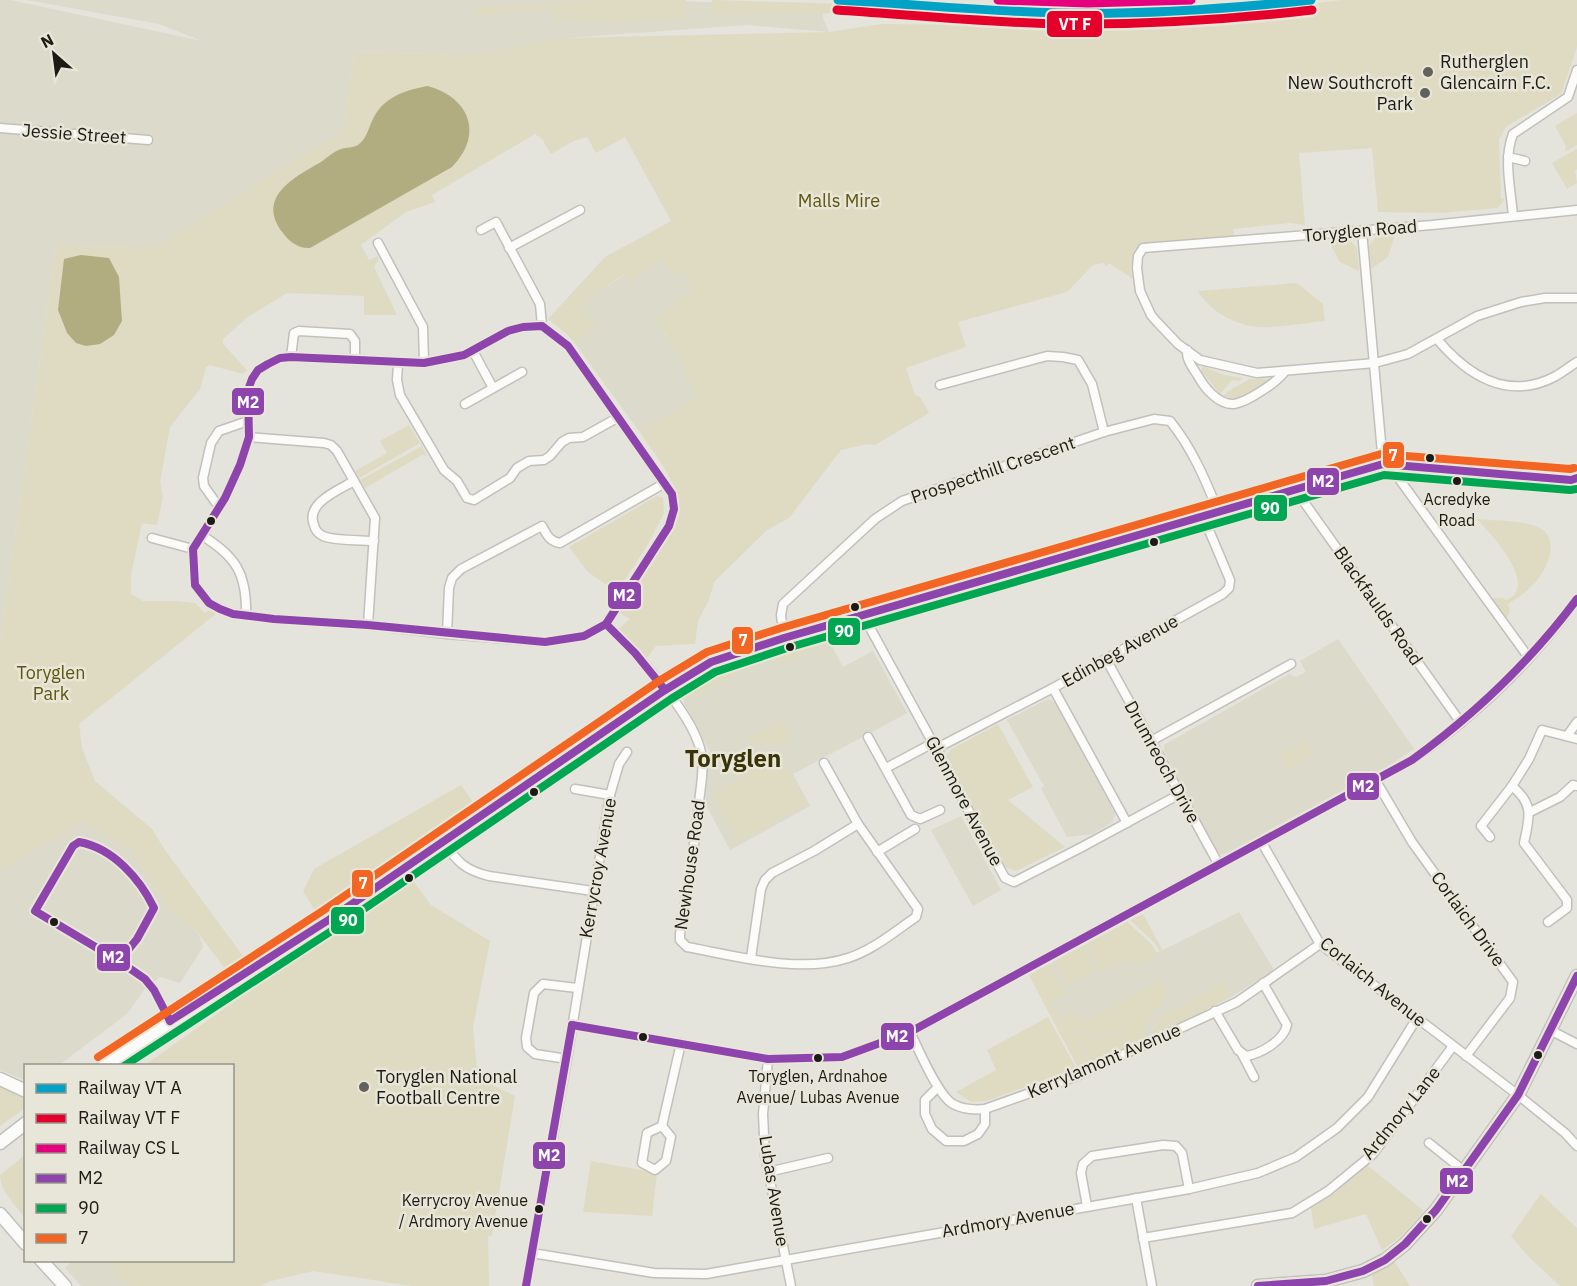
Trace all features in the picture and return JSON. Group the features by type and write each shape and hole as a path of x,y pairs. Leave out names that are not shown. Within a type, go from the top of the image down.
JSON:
{"main road":[{"path":"106,1064 330,919 665,690 711,662 784,638 1294,488 1389,464 1571,480 1577,478"},
{"path":"1258,1286 1326,1281 1363,1271 1385,1260 1405,1244 1436,1210 1518,1095 1577,976"},
{"path":"0,1079 24,1090"},
{"path":"0,1143 24,1125"},
{"path":"0,1215 24,1242"},
{"path":"43,1262 65,1286"}],"street":[{"path":"1513,216 1508,157 1512,134 1568,97 1577,70"},
{"name":"Jessie Street","path":"0,128 148,140"},
{"path":"1508,157 1525,161"},
{"path":"509,248 580,210"},
{"name":"Toryglen Road","path":"1187,350 1151,315 1140,291 1137,268 1138,256 1143,248 1362,231 1577,210"},
{"path":"481,230 496,222 540,304 542,326"},
{"path":"1362,231 1374,363 1389,464 1529,658"},
{"path":"378,243 423,327 424,363"},
{"path":"1187,350 1200,360 1257,373 1374,363 1408,354 1477,316 1521,302 1545,298 1577,298"},
{"path":"542,326 568,346 672,494 674,509 669,526 606,624 584,636 545,642 368,625 274,619 233,614 208,603 195,585 193,549 225,498 240,465 249,437 248,390 258,370 280,358 291,357 424,363 450,359 473,351 508,331 542,326"},
{"path":"291,357 292,337 299,331 350,334 355,340 355,359"},
{"path":"1437,339 1463,367 1483,379 1502,385 1530,385 1553,377 1577,362"},
{"path":"1187,350 1187,357 1204,387 1223,401 1234,404 1258,393 1282,376 1285,371"},
{"path":"473,351 493,388"},
{"path":"940,385 1047,356 1078,360 1092,384 1104,432"},
{"path":"398,363 397,380 400,395 444,470 458,481 467,498 474,500 510,478 517,468 529,461 543,460 550,456 562,442 569,438 583,437 617,418"},
{"path":"465,404 522,372"},
{"name":"Prospecthill Crescent","path":"784,638 780,615 783,604 870,523 898,503 950,483 1104,432 1154,419 1170,421 1183,437 1201,469 1218,511"},
{"path":"219,507 204,486 203,478 211,443 219,431 248,421"},
{"path":"249,437 331,445 354,481 375,519 368,625"},
{"path":"354,481 316,506 312,514 313,523 317,531 324,536 374,541"},
{"path":"447,634 449,588 452,578 462,569 542,526 553,542 560,543 665,483"},
{"name":"Blackfaulds Road","path":"1294,488 1461,723"},
{"name":"Edinbeg Avenue","path":"886,768 1053,688 1223,594 1229,588 1230,580 1203,516"},
{"path":"201,535 221,547 239,570 246,592 246,615"},
{"path":"152,538 193,549"},
{"path":"572,1025 768,1059 842,1057 909,1032 1412,760 1461,723 1529,658 1577,600"},
{"name":"Glenmore Avenue","path":"863,615 936,745 939,756 1005,878 1014,882 1180,794"},
{"path":"606,624 635,652 665,690"},
{"name":"Drumreoch Drive","path":"1106,659 1218,865"},
{"path":"1151,741 1291,664"},
{"path":"1053,688 1127,823"},
{"name":"Newhouse Road","path":"665,690 697,737 703,765 680,940 687,947 750,958"},
{"path":"1567,736 1577,722"},
{"path":"1490,837 1481,826 1512,786 1529,759 1542,730 1577,739"},
{"path":"868,737 911,815 921,819 940,810"},
{"name":"Kerrycroy Avenue","path":"526,1286 567,1059 610,795 620,764 627,752"},
{"path":"824,763 858,824 918,909 916,917 870,949 847,959 819,964 790,965 750,958 761,889 765,880 772,873 858,824"},
{"name":"Corlaich Drive","path":"1376,781 1412,842 1513,982 1510,998 1466,1056"},
{"path":"1530,812 1560,797 1573,785 1577,786"},
{"path":"1512,786 1522,795 1530,812 1524,843 1567,900 1567,908 1548,922"},
{"path":"575,789 610,795"},
{"path":"877,852 915,829"},
{"name":"Corlaich Avenue","path":"1261,841 1320,944 1518,1095 1565,1133 1577,1146"},
{"path":"443,842 464,867 474,872 593,891"},
{"name":"Kerrylamont Avenue","path":"909,1032 938,1087 951,1104 972,1110 985,1110 1077,1076 1237,1002 1320,944"},
{"path":"1241,1054 1252,1055 1286,1032 1287,1025 1263,983"},
{"path":"567,1059 535,1054 527,1047 526,1038 536,989 543,984 577,988"},
{"path":"1215,1011 1254,1077"},
{"name":"Ardmory Avenue","path":"532,1253 654,1273 706,1274 1189,1189 1258,1173 1296,1157 1336,1128 1368,1097 1417,1018"},
{"path":"1550,1030 1577,1044"},
{"path":"662,1126 647,1133 642,1163 655,1170 666,1161 670,1137 662,1126 681,1043"},
{"name":"Ardmory Lane","path":"1143,1238 1292,1213 1328,1191 1373,1154 1453,1046"},
{"name":"Lubas Avenue","path":"768,1059 763,1114 768,1172 791,1286"},
{"path":"938,1087 925,1100 925,1114 932,1129 946,1141 964,1141 978,1134 984,1124 985,1110"},
{"path":"1429,1143 1464,1171"},
{"path":"1087,1206 1081,1173 1083,1164 1092,1156 1163,1144 1176,1146 1182,1153 1189,1189"},
{"path":"768,1172 828,1158"},
{"path":"1136,1198 1152,1286"}],"shaded area":[{"path":"0,0 10,0 202,41 159,24 27,0 642,0 823,6 823,18 829,32 747,25 565,38 468,55 354,52 343,131 156,247 56,246 0,642"},
{"path":"427,86 442,91 454,99 468,119 468,142 462,155 452,167 310,248 299,246 288,239 276,220 273,209 282,190 300,174 335,152 361,143 377,113 388,101 402,93"},
{"path":"81,255 109,258 119,277 122,321 114,335 100,344 86,346 76,343 67,333 58,310 64,259"},
{"path":"662,257 682,271 693,290 664,333 697,399 639,431 574,342 596,326 581,305 625,274 630,280"},
{"path":"827,637 843,667 873,651 907,713 793,774 810,806 730,850 706,805 707,753 710,752 684,703 684,696 725,670"},
{"path":"1338,639 1414,749 1385,768 1227,853 1221,854 1216,851 1164,751 1164,745 1289,674 1296,677 1306,672 1300,661"},
{"path":"1048,699 1055,702 1115,813 1113,822 1092,834 1067,837 1041,788 1044,786 1007,720"},
{"path":"961,816 1001,890 973,906 931,830"},
{"path":"84,820 131,850 171,911 198,933 203,947 180,983 160,977 144,990 127,1014 60,1064 24,1064 24,1080 0,1070 0,872"},
{"path":"1239,912 1274,970 1231,997 1155,1036 1079,1069 1029,975 1127,922 1151,944 1157,953"},
{"path":"71,1262 106,1262 128,1286 81,1286 65,1268"}],"green space":[{"path":"607,0 686,0 687,18 639,21 554,20 553,9 476,15 476,8"},
{"path":"712,0 850,4 848,13 711,15"},
{"name":"Malls Mire","path":"1342,0 1577,0 1577,47 1561,94 1507,126 1499,139 1501,198 1504,198 1497,208 1439,213 1378,212 1372,148 1299,153 1305,225 1289,223 1233,229 1234,235 1140,245 1134,250 1131,268 1133,279 1109,263 1107,266 1103,263 1093,265 1067,292 958,322 966,347 906,368 915,395 920,397 929,413 875,445 867,444 841,450 789,518 767,530 714,582 709,600 698,621 695,644 656,646 646,659 618,629 630,619 618,612 675,524 679,512 679,501 665,469 639,431 697,399 670,341 655,318 693,290 682,271 674,276 662,258 629,281 624,274 581,305 596,326 574,342 548,319 605,257 671,221 625,137 596,153 587,137 574,141 551,154 542,139 535,134 432,195 435,202 406,212 361,245 369,260 378,256 374,267 397,315 364,315 364,296 287,293 248,317 223,339 223,344 247,370 243,374 210,365 206,367 200,389 170,427 160,482 163,497 157,525 142,523 131,575 131,594 143,601 195,603 205,613 209,610 217,613 79,724 82,748 95,781 152,829 246,960 227,971 198,933 171,911 131,850 84,820 0,872 0,642 56,246 156,247 343,131 354,52 468,55 565,38 829,32 881,24 1002,25 1234,13"},
{"path":"1577,113 1577,145 1565,152 1566,146 1555,126"},
{"path":"1577,149 1577,169 1575,171 1577,183 1567,189 1552,163"},
{"path":"1395,235 1388,257 1371,269 1369,246 1376,237"},
{"path":"1349,240 1357,248 1359,271 1340,262 1329,242"},
{"path":"1297,283 1323,304 1325,321 1274,327 1249,326 1216,311 1198,291"},
{"path":"1203,366 1224,375 1243,378 1238,382 1231,381 1220,394 1201,370"},
{"path":"1249,379 1268,379 1268,382 1258,390 1241,397 1223,396 1229,391"},
{"path":"409,425 420,443 359,478 355,471 387,453 380,441"},
{"path":"422,446 427,456 422,455 365,488 360,480"},
{"path":"657,496 663,498 664,513 648,544 617,592 588,572 569,547"},
{"path":"1477,519 1517,522 1538,527 1545,532 1551,544 1548,560 1541,574 1531,587 1508,604 1510,610 1506,620 1492,598 1506,600 1513,596 1518,587 1517,577 1506,555"},
{"path":"827,637 829,640 781,665 772,655"},
{"path":"767,657 768,660 729,678 693,699 689,691 725,670"},
{"path":"781,720 794,744 764,744 747,739"},
{"path":"998,724 1033,787 1008,800 1065,847 1016,871 1005,867 985,835 945,758 950,750"},
{"path":"1306,740 1315,755 1288,770 1279,754"},
{"path":"781,757 807,804 737,842 712,794"},
{"path":"461,785 476,807 317,914 303,891 314,869"},
{"name":"Toryglen National Football Centre","path":"410,877 431,905 490,941 473,1027 478,1078 515,1096 492,1236 488,1236 489,1286 412,1286 313,1271 271,1281 260,1286 128,1286 106,1262 234,1262 234,1064 146,1064"},
{"path":"1143,914 1163,951 1160,952 1154,942 1130,920"},
{"path":"1127,922 1151,944 1157,953 1139,966 1136,961 1126,966 1122,960 1102,971 1087,944"},
{"path":"1082,946 1095,970 1068,985 1055,961"},
{"path":"1050,964 1066,993 1051,1001 1062,1021 1081,1012 1084,1019 1076,1023 1074,1031 1091,1064 1079,1069 1029,975"},
{"path":"1162,981 1166,998 1148,1020 1146,1041 1131,1047 1123,1032 1096,1034 1077,1031 1077,1026 1086,1020"},
{"path":"1224,983 1231,997 1155,1036 1155,1026 1161,1016"},
{"path":"1048,1017 1076,1068 987,1101 971,1102 956,1092 996,1070 987,1050"},
{"path":"1078,1034 1097,1038 1122,1034 1128,1049 1093,1063"},
{"path":"0,1086 24,1096 24,1109 0,1126"},
{"path":"24,1156 24,1217 3,1187 0,1175"},
{"path":"591,1161 657,1173 652,1216 583,1212"},
{"path":"1367,1165 1424,1211 1399,1238 1382,1250 1366,1214 1314,1229 1311,1208 1335,1193"},
{"path":"1541,1194 1577,1228 1577,1286 1560,1286 1528,1256 1511,1236"},
{"path":"1394,1261 1410,1286 1374,1286 1372,1275"}],"transit line":[{"path":"838,0 1056,13 1184,11 1311,0"},
{"path":"998,0 1088,3 1191,0"},
{"path":"837,10 1057,24 1184,21 1312,10"},
{"name":"M2","path":"542,326 568,346 672,494 674,509 669,526 606,624 584,636 545,642 368,625 274,619 233,614 209,603 195,585 193,549 225,498 240,465 249,437 248,390 258,370 280,358 291,357 424,363 464,355 508,331 542,326"},
{"name":"7","path":"98,1057 324,910 659,681 707,652 781,628 1381,454 1574,468"},
{"name":"M2","path":"170,1021 330,919 665,690 711,662 784,638 1383,464 1571,480 1577,478"},
{"name":"90","path":"127,1064 336,928 671,699 715,672 787,648 1384,475 1577,489"},
{"name":"M2","path":"572,1025 768,1059 842,1057 910,1032 1412,760 1458,724 1500,686 1540,644 1577,599"},
{"name":"M2","path":"606,624 635,653 665,690"},
{"name":"M2","path":"79,842 103,851 124,866 141,886 154,908 137,939 119,961 35,911 73,846 79,842"},
{"name":"M2","path":"119,961 145,979 154,990 170,1021"},
{"name":"M2","path":"1258,1286 1326,1281 1363,1271 1385,1260 1405,1244 1436,1210 1518,1095 1577,976"},
{"name":"M2","path":"526,1286 572,1025"}],"place":[{"name":"Rutherglen Glencairn F.C.","path":"1428,72"},
{"name":"New Southcroft Park","path":"1425,93"},
{"name":"Acredyke Road","path":"1457,481"},
{"name":"Toryglen, Ardnahoe Avenue/ Lubas Avenue","path":"818,1058"},
{"name":"Toryglen National Football Centre","path":"364,1087"},
{"name":"Kerrycroy Avenue / Ardmory Avenue","path":"539,1209"}],"district":[{"name":"Toryglen","path":"733,759"}],"park label":[{"name":"Toryglen Park","path":"51,683"}]}
